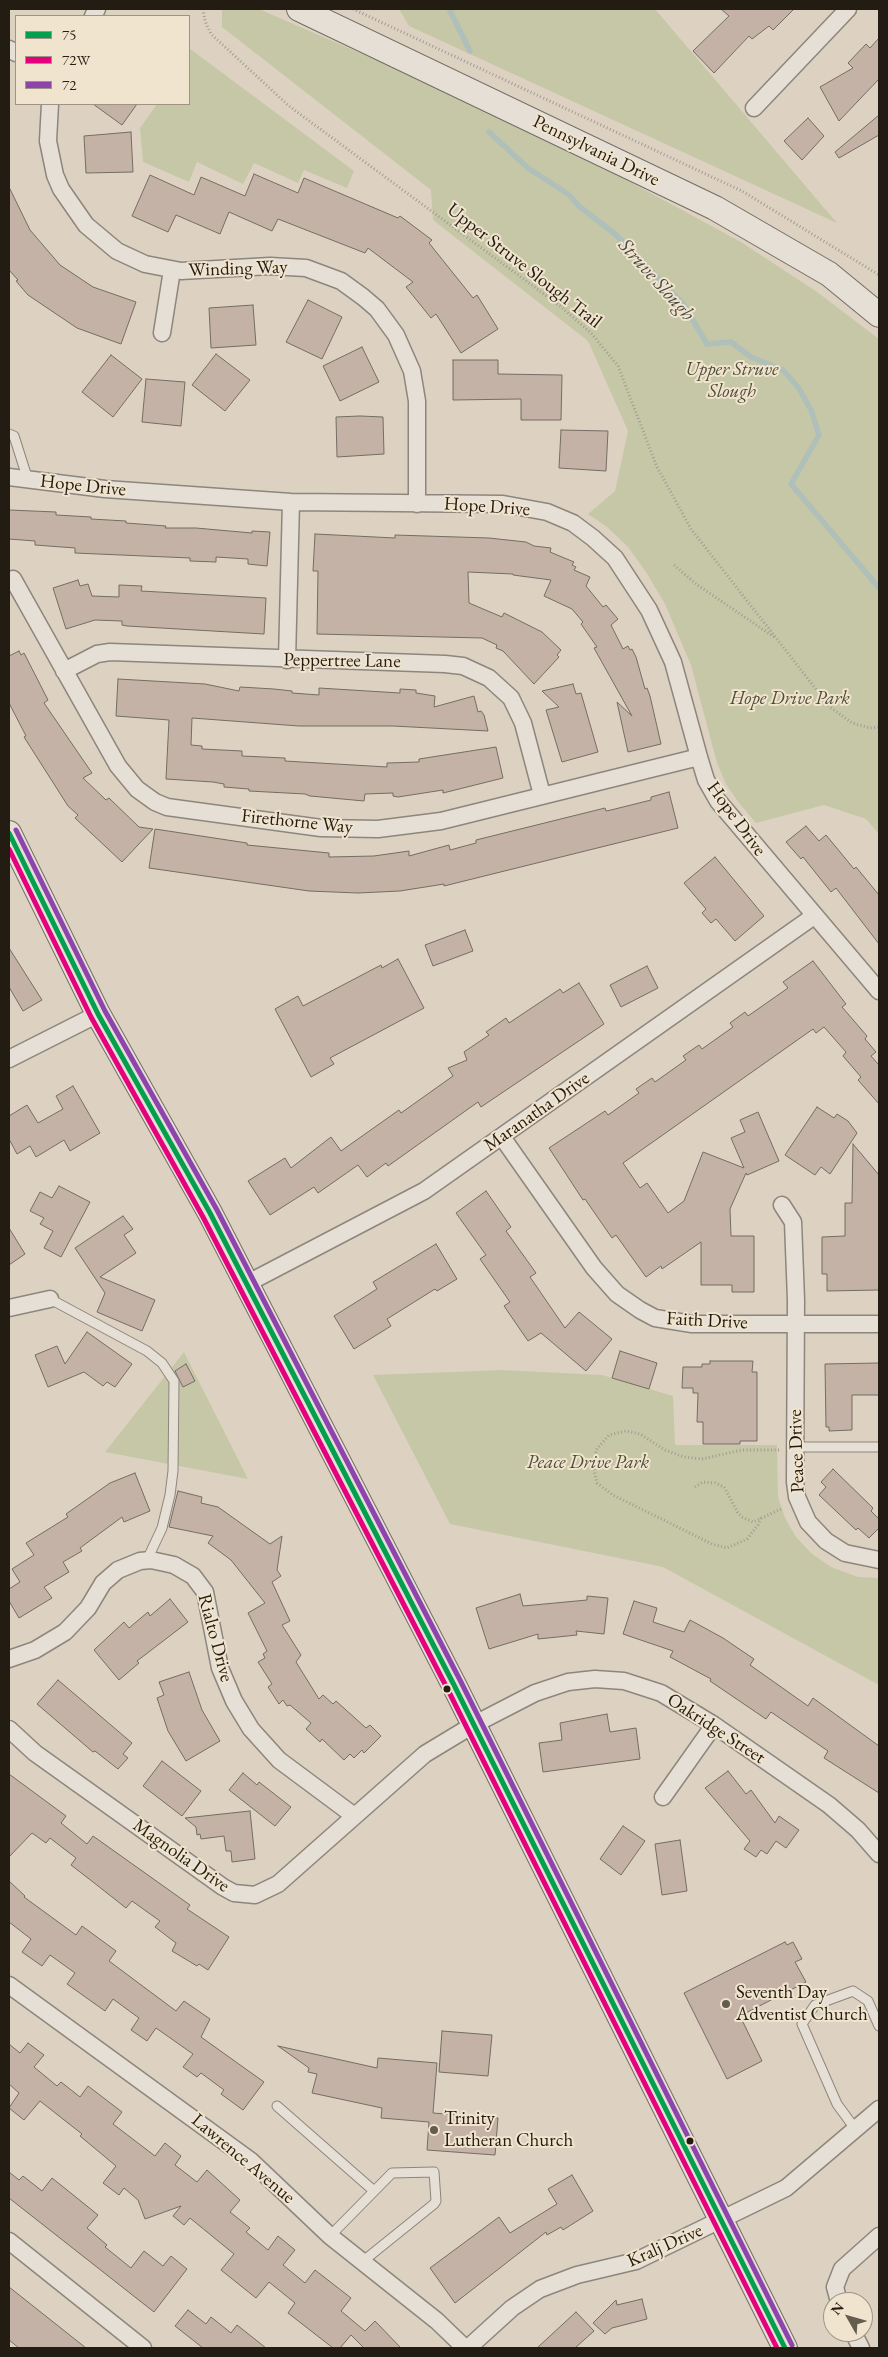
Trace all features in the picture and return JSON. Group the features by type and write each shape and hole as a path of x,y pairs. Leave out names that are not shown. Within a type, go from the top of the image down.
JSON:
{"main road":[{"name":"Pennsylvania Drive","path":"299,9 715,208 829,274 879,315"},
{"path":"9,833 98,1014 210,1213 454,1685 785,2348"}],"street":[{"path":"754,108 848,9"},
{"name":"Winding Way","path":"50,105 48,141 51,159 61,189 78,215 97,236 117,251 146,264 172,270 190,271 270,266 298,267 333,278 363,296 396,335 412,371 417,401 417,504"},
{"path":"162,333 172,270"},
{"name":"Hope Drive","path":"9,477 105,490 291,502 488,503 518,506 561,517 599,542 625,572 658,626 673,662 706,780 718,801 879,991"},
{"path":"287,660 291,502"},
{"name":"Firethorne Way","path":"13,579 123,773 146,796 167,807 321,828 378,829 441,821 699,757"},
{"name":"Peppertree Lane","path":"64,671 97,654 110,652 287,660 445,664 478,671 500,686 518,708 542,795"},
{"name":"Maranatha Drive","path":"246,1284 401,1205 502,1137 814,916"},
{"path":"9,1059 98,1014"},
{"name":"Faith Drive","path":"502,1137 594,1268 628,1303 655,1318 672,1322 879,1324"},
{"name":"Peace Drive","path":"782,1205 793,1222 796,1323 795,1482 797,1497 808,1522 835,1547 856,1557 879,1560"},
{"path":"9,1308 50,1299"},
{"name":"Rialto Drive","path":"9,1659 35,1650 65,1632 88,1608 103,1583 127,1565 147,1560 164,1561 179,1567 201,1584 209,1602 220,1668 241,1715 268,1750 353,1815"},
{"name":"Oakridge Street","path":"473,1725 535,1693 568,1682 595,1679 624,1682 661,1693 714,1725 829,1806 858,1830 879,1854"},
{"name":"Magnolia Drive","path":"9,1729 35,1753 215,1882 234,1893 255,1895 278,1884 353,1815 425,1754 473,1725"},
{"path":"663,1797 714,1725"},
{"name":"Lawrence Avenue","path":"9,1986 238,2151 330,2236 436,2321 466,2348"},
{"name":"Kralj Drive","path":"466,2348 512,2308 540,2289 577,2275 636,2261 786,2188 879,2109"},
{"path":"836,2292 835,2287 842,2269 879,2236"},
{"path":"9,2242 143,2348"}],"lane":[{"path":"9,434 14,436 28,480"},
{"path":"50,1299 146,1351 162,1363 174,1381 173,1471 170,1495 162,1528 147,1560"},
{"path":"795,1449 879,1447"},
{"path":"856,2130 837,2104 802,2024 815,2005 853,1991 868,2001 879,2026"},
{"path":"277,2106 374,2191"},
{"path":"330,2236 396,2171 434,2172 436,2175 436,2201 434,2204 362,2262"}],"path":[{"name":"Upper Struve Slough Trail","path":"203,9 205,22 211,34 290,106 560,306 602,344 618,366 650,450 676,504 691,529 730,581 836,713 861,726 879,727"},
{"path":"353,9 742,191 879,275"},
{"path":"674,565 696,584 778,640"},
{"path":"761,1518 747,1539 727,1548 712,1544 613,1494 597,1483 594,1470 596,1450 608,1435 626,1431 640,1434 665,1450 684,1457 702,1459 742,1450 795,1449"},
{"path":"695,1487 703,1482 715,1483 724,1487 742,1517 753,1522 781,1509"}],"green space":[{"path":"222,9 259,9 525,125 741,242 817,292 879,339 879,834 866,819 824,805 756,823 739,803 726,784 717,763 691,665 665,604 628,547 607,527 588,514 615,491 628,431 588,341 433,220 431,190 222,27"},
{"path":"399,9 655,9 837,223 409,26"},
{"path":"190,49 354,171 347,188 304,170 298,183 254,163 243,184 197,162 189,182 143,162 140,128 156,105 190,105"},
{"path":"184,1352 248,1479 105,1452"},
{"name":"Peace Drive Park","path":"503,1370 602,1375 673,1396 675,1445 777,1445 778,1497 785,1518 796,1537 811,1553 831,1567 858,1577 879,1578 879,1685 663,1567 450,1524 373,1375"}],"building":[{"path":"721,9 794,9 773,30 769,26 752,39 749,36 714,73 693,51 729,16"},
{"path":"879,38 879,79 839,121 820,87 853,68 848,63 866,44 870,48"},
{"path":"94,105 136,105 122,125"},
{"path":"879,115 879,135 839,158 835,152"},
{"path":"808,118 824,136 802,160 784,141"},
{"path":"131,132 133,172 86,173 84,136"},
{"path":"254,174 298,193 304,178 398,218 400,216 432,240 429,243 473,298 477,295 498,329 461,353 436,314 431,318 406,287 413,282 368,248 365,253 278,219 272,231 229,212 220,234 176,215 168,232 132,216 150,175 194,195 201,177 245,196"},
{"path":"9,187 30,230 60,265 93,287 136,302 121,344 77,328 28,295 16,281 18,280 9,270"},
{"path":"308,300 342,317 322,359 286,342"},
{"path":"253,305 256,345 211,348 209,308"},
{"path":"362,347 379,382 340,401 323,366"},
{"path":"216,354 250,380 225,411 192,385"},
{"path":"111,355 142,379 113,417 82,392"},
{"path":"453,360 498,360 498,374 562,375 561,420 521,420 521,399 453,400"},
{"path":"146,379 185,382 181,426 142,422"},
{"path":"336,417 383,417 384,454 337,457"},
{"path":"561,430 608,431 606,471 559,468"},
{"path":"9,510 56,512 56,515 126,521 126,523 166,526 165,528 196,528 252,533 252,531 270,532 267,566 248,564 248,559 216,557 216,562 190,561 190,558 75,553 75,548 35,545 35,541 9,539"},
{"path":"315,534 395,538 395,535 489,538 526,542 534,546 551,548 550,552 574,562 572,565 576,567 574,570 590,577 586,586 603,607 606,605 618,619 611,625 623,649 628,646 636,657 645,689 647,688 650,696 661,744 628,752 617,702 632,716 594,648 597,647 581,624 583,622 572,609 544,596 551,580 513,574 468,572 469,603 502,617 504,613 542,632 561,650 557,655 559,657 534,684 503,651 496,648 497,645 482,638 317,634 318,571 313,571"},
{"path":"78,580 80,586 88,584 92,596 119,597 119,585 142,586 141,591 266,598 264,634 127,626 122,625 122,621 95,620 66,629 53,588"},
{"path":"19,651 21,655 24,653 48,700 44,703 92,773 83,778 106,800 109,798 139,827 153,829 122,862 75,818 78,815 68,806 24,737 26,736 9,703 9,656"},
{"path":"118,679 205,684 239,691 240,687 274,689 292,691 292,693 319,695 319,688 400,693 400,689 416,690 416,693 435,696 434,707 474,696 478,712 481,711 484,715 488,731 393,726 299,726 192,718 191,745 202,746 202,749 242,751 242,756 285,758 285,761 387,767 387,763 419,762 419,759 496,747 503,778 443,793 443,790 398,797 393,796 393,793 365,794 364,801 305,794 249,791 249,789 224,787 224,784 213,782 166,779 169,720 116,716"},
{"path":"573,684 576,694 581,693 598,752 562,762 546,710 559,707 542,691"},
{"path":"669,792 678,828 444,886 444,884 400,891 358,893 309,891 149,868 155,829 247,843 247,845 329,853 329,857 374,856 409,851 409,856 449,845 450,850 476,843 476,840 605,808 606,811 651,800 651,797"},
{"path":"806,826 819,841 826,835 854,869 856,867 879,895 879,944 836,888 831,892 803,857 801,859 786,842"},
{"path":"715,857 764,916 735,941 716,919 711,923 702,913 706,909 684,883"},
{"path":"465,930 473,951 433,966 425,945"},
{"path":"9,948 42,1000 23,1011 9,987"},
{"path":"398,959 424,1008 330,1058 334,1064 311,1077 275,1009 298,996 303,1006 381,965 382,968"},
{"path":"813,961 846,1004 842,1007 867,1036 865,1039 876,1052 871,1056 879,1065 879,1104 858,1080 861,1077 843,1056 846,1052 824,1027 816,1033 813,1029 623,1163 640,1188 647,1183 668,1213 684,1201 703,1152 744,1168 731,1138 745,1132 740,1120 758,1112 779,1161 747,1175 746,1173 730,1209 731,1236 754,1236 754,1292 732,1292 732,1285 701,1285 701,1242 662,1269 661,1266 646,1277 616,1235 612,1238 585,1199 583,1200 549,1148 605,1111 608,1115 639,1093 636,1089 652,1078 655,1082 686,1060 683,1056 699,1045 702,1049 733,1027 730,1023 745,1012 748,1016 788,988 783,982"},
{"path":"647,966 658,988 621,1007 610,985"},
{"path":"579,983 604,1024 481,1107 478,1102 388,1166 386,1163 367,1177 358,1165 318,1193 314,1187 270,1215 248,1181 285,1158 291,1168 331,1137 341,1151 399,1110 401,1113 453,1076 448,1068 467,1060 464,1052 489,1035 486,1032 506,1018 509,1023 560,989 563,993"},
{"path":"73,1086 100,1133 70,1151 64,1140 36,1157 30,1146 17,1154 9,1139 9,1116 27,1105 38,1123 63,1109 56,1096"},
{"path":"817,1107 834,1118 837,1114 848,1121 857,1133 830,1174 821,1167 815,1175 785,1155"},
{"path":"853,1144 879,1175 879,1290 827,1291 827,1274 822,1274 822,1237 845,1236 845,1203 852,1203"},
{"path":"59,1186 90,1202 61,1257 44,1248 53,1231 40,1224 44,1218 30,1211 40,1192 52,1198"},
{"path":"486,1191 511,1227 506,1231 536,1273 530,1277 565,1328 579,1312 612,1339 586,1371 541,1333 528,1341 504,1306 510,1302 480,1259 486,1255 456,1213"},
{"path":"123,1216 133,1229 124,1235 136,1253 100,1277 155,1300 142,1331 97,1312 105,1293 75,1248"},
{"path":"9,1228 25,1254 9,1265"},
{"path":"436,1244 457,1279 437,1291 435,1289 387,1319 391,1326 354,1349 334,1316 377,1289 373,1282"},
{"path":"87,1332 132,1364 115,1387 107,1382 103,1386 84,1372 48,1387 35,1355 57,1346 65,1364"},
{"path":"620,1351 657,1363 649,1389 612,1378"},
{"path":"710,1361 753,1361 752,1372 757,1372 757,1441 740,1441 740,1444 703,1444 703,1422 697,1422 698,1393 693,1393 693,1388 682,1388 683,1367 702,1367 702,1364 710,1364"},
{"path":"879,1363 879,1395 852,1395 852,1430 829,1431 829,1427 826,1427 825,1364"},
{"path":"186,1364 195,1381 183,1387 175,1371"},
{"path":"833,1469 873,1508 871,1511 879,1519 879,1528 869,1538 858,1528 856,1530 819,1495 826,1487 821,1482"},
{"path":"135,1473 150,1511 124,1522 122,1517 80,1548 82,1551 63,1562 69,1572 44,1587 52,1598 19,1618 9,1601 9,1589 20,1582 12,1569 34,1555 26,1543 68,1517 66,1514 110,1483"},
{"path":"178,1491 202,1497 201,1503 218,1507 270,1544 282,1536 277,1570 281,1576 272,1582 290,1621 282,1625 301,1655 296,1662 319,1699 323,1695 333,1704 336,1701 366,1728 370,1725 381,1736 364,1753 362,1750 354,1758 350,1754 344,1760 322,1739 320,1742 306,1729 311,1723 290,1705 287,1706 283,1700 279,1704 268,1687 272,1684 258,1662 265,1658 263,1654 267,1651 248,1613 265,1603 231,1560 208,1543 213,1536 169,1527"},
{"path":"520,1594 523,1606 587,1600 587,1596 608,1598 604,1634 576,1631 577,1635 538,1639 538,1634 489,1649 476,1608"},
{"path":"170,1599 188,1622 137,1661 139,1663 119,1680 94,1650 124,1622 129,1628 148,1612 150,1616"},
{"path":"634,1601 657,1608 653,1622 684,1632 690,1620 723,1638 754,1659 750,1665 808,1706 813,1698 879,1746 879,1793 824,1758 828,1751 771,1712 766,1719 710,1681 711,1679 670,1657 673,1651 623,1634"},
{"path":"189,1672 202,1710 220,1741 186,1761 168,1731 157,1698 164,1695 159,1682"},
{"path":"58,1680 132,1743 123,1754 128,1758 118,1769 95,1751 93,1752 37,1704"},
{"path":"607,1714 610,1732 636,1728 640,1759 543,1772 539,1743 562,1740 560,1723"},
{"path":"162,1761 201,1791 182,1816 143,1786"},
{"path":"728,1771 746,1794 751,1790 775,1823 779,1816 799,1830 786,1848 776,1841 767,1854 761,1850 756,1857 744,1849 750,1841 705,1788"},
{"path":"243,1773 257,1785 259,1782 291,1807 275,1826 229,1790"},
{"path":"9,1774 66,1816 61,1823 87,1844 93,1836 190,1905 187,1909 229,1937 208,1970 199,1964 197,1966 172,1951 176,1943 155,1927 160,1921 132,1901 126,1908 71,1865 76,1858 50,1838 46,1843 32,1833 9,1857"},
{"path":"250,1811 255,1859 232,1862 231,1851 226,1851 224,1836 201,1839 200,1834 197,1835 196,1827 185,1818"},
{"path":"623,1826 645,1841 621,1875 600,1859"},
{"path":"680,1840 687,1891 662,1895 655,1844"},
{"path":"9,1881 24,1897 76,1935 82,1926 116,1951 109,1961 176,2011 184,2001 210,2019 201,2037 264,2082 243,2110 221,2094 224,2090 201,2073 197,2077 183,2067 193,2054 156,2028 147,2041 131,2030 139,2018 113,1999 105,2011 67,1984 75,1973 50,1955 42,1966 22,1952 31,1939 9,1922"},
{"name":"Seventh Day Adventist Church","path":"785,1942 787,1945 793,1942 802,1959 795,1962 806,1982 740,2016 762,2061 727,2079 684,1993"},
{"path":"442,2031 492,2035 488,2076 439,2072"},
{"path":"28,2043 44,2055 34,2067 57,2086 61,2082 80,2097 88,2086 122,2112 113,2124 155,2156 165,2143 181,2156 175,2165 197,2182 207,2170 240,2200 230,2212 250,2228 246,2232 268,2250 278,2236 295,2250 283,2265 305,2283 315,2270 351,2298 341,2311 365,2331 375,2321 401,2348 364,2348 351,2335 340,2348 333,2348 288,2313 295,2303 269,2282 256,2298 221,2270 234,2254 190,2218 184,2225 173,2216 181,2206 145,2219 138,2200 124,2188 119,2195 103,2183 116,2166 80,2136 82,2134 40,2101 24,2120 9,2108 19,2093 9,2084 9,2044 20,2053"},
{"path":"278,2046 377,2068 378,2058 437,2063 433,2113 498,2118 495,2155 427,2150 429,2122 381,2118 382,2108 312,2093 317,2074 308,2072 309,2068"},
{"path":"9,2172 19,2180 23,2176 42,2191 52,2178 98,2215 87,2228 107,2245 105,2247 131,2268 144,2251 163,2266 171,2256 187,2269 154,2312 9,2198"},
{"path":"572,2175 593,2211 563,2230 561,2227 547,2235 546,2232 455,2303 430,2268 499,2217 510,2233 557,2204 548,2189"},
{"path":"9,2287 86,2348 19,2348 9,2340"},
{"path":"642,2299 647,2319 612,2328 605,2334 593,2323 616,2300 617,2305"},
{"path":"188,2310 206,2324 211,2317 231,2333 237,2325 266,2348 203,2348 175,2326"},
{"path":"576,2312 594,2331 575,2348 537,2348"}],"waterway":[{"name":"Struve Slough","path":"449,9 470,51"},
{"name":"Struve Slough","path":"489,132 528,168 568,194 580,207 615,234 684,305 707,344 731,342 751,357 783,370 798,387 811,410 819,435 791,484 879,588"}],"transit line":[{"name":"72","path":"16,830 105,1011 217,1210 461,1682 792,2345"},
{"name":"75","path":"9,833 98,1014 210,1213 454,1685 785,2348"},
{"name":"72W","path":"9,849 91,1017 203,1217 447,1688 777,2348"}],"place":[{"name":"Seventh Day Adventist Church","path":"726,2004"},
{"name":"Trinity Lutheran Church","path":"434,2130"}],"park label":[{"name":"Upper Struve Slough","path":"732,381"},
{"name":"Hope Drive Park","path":"790,699"}]}
